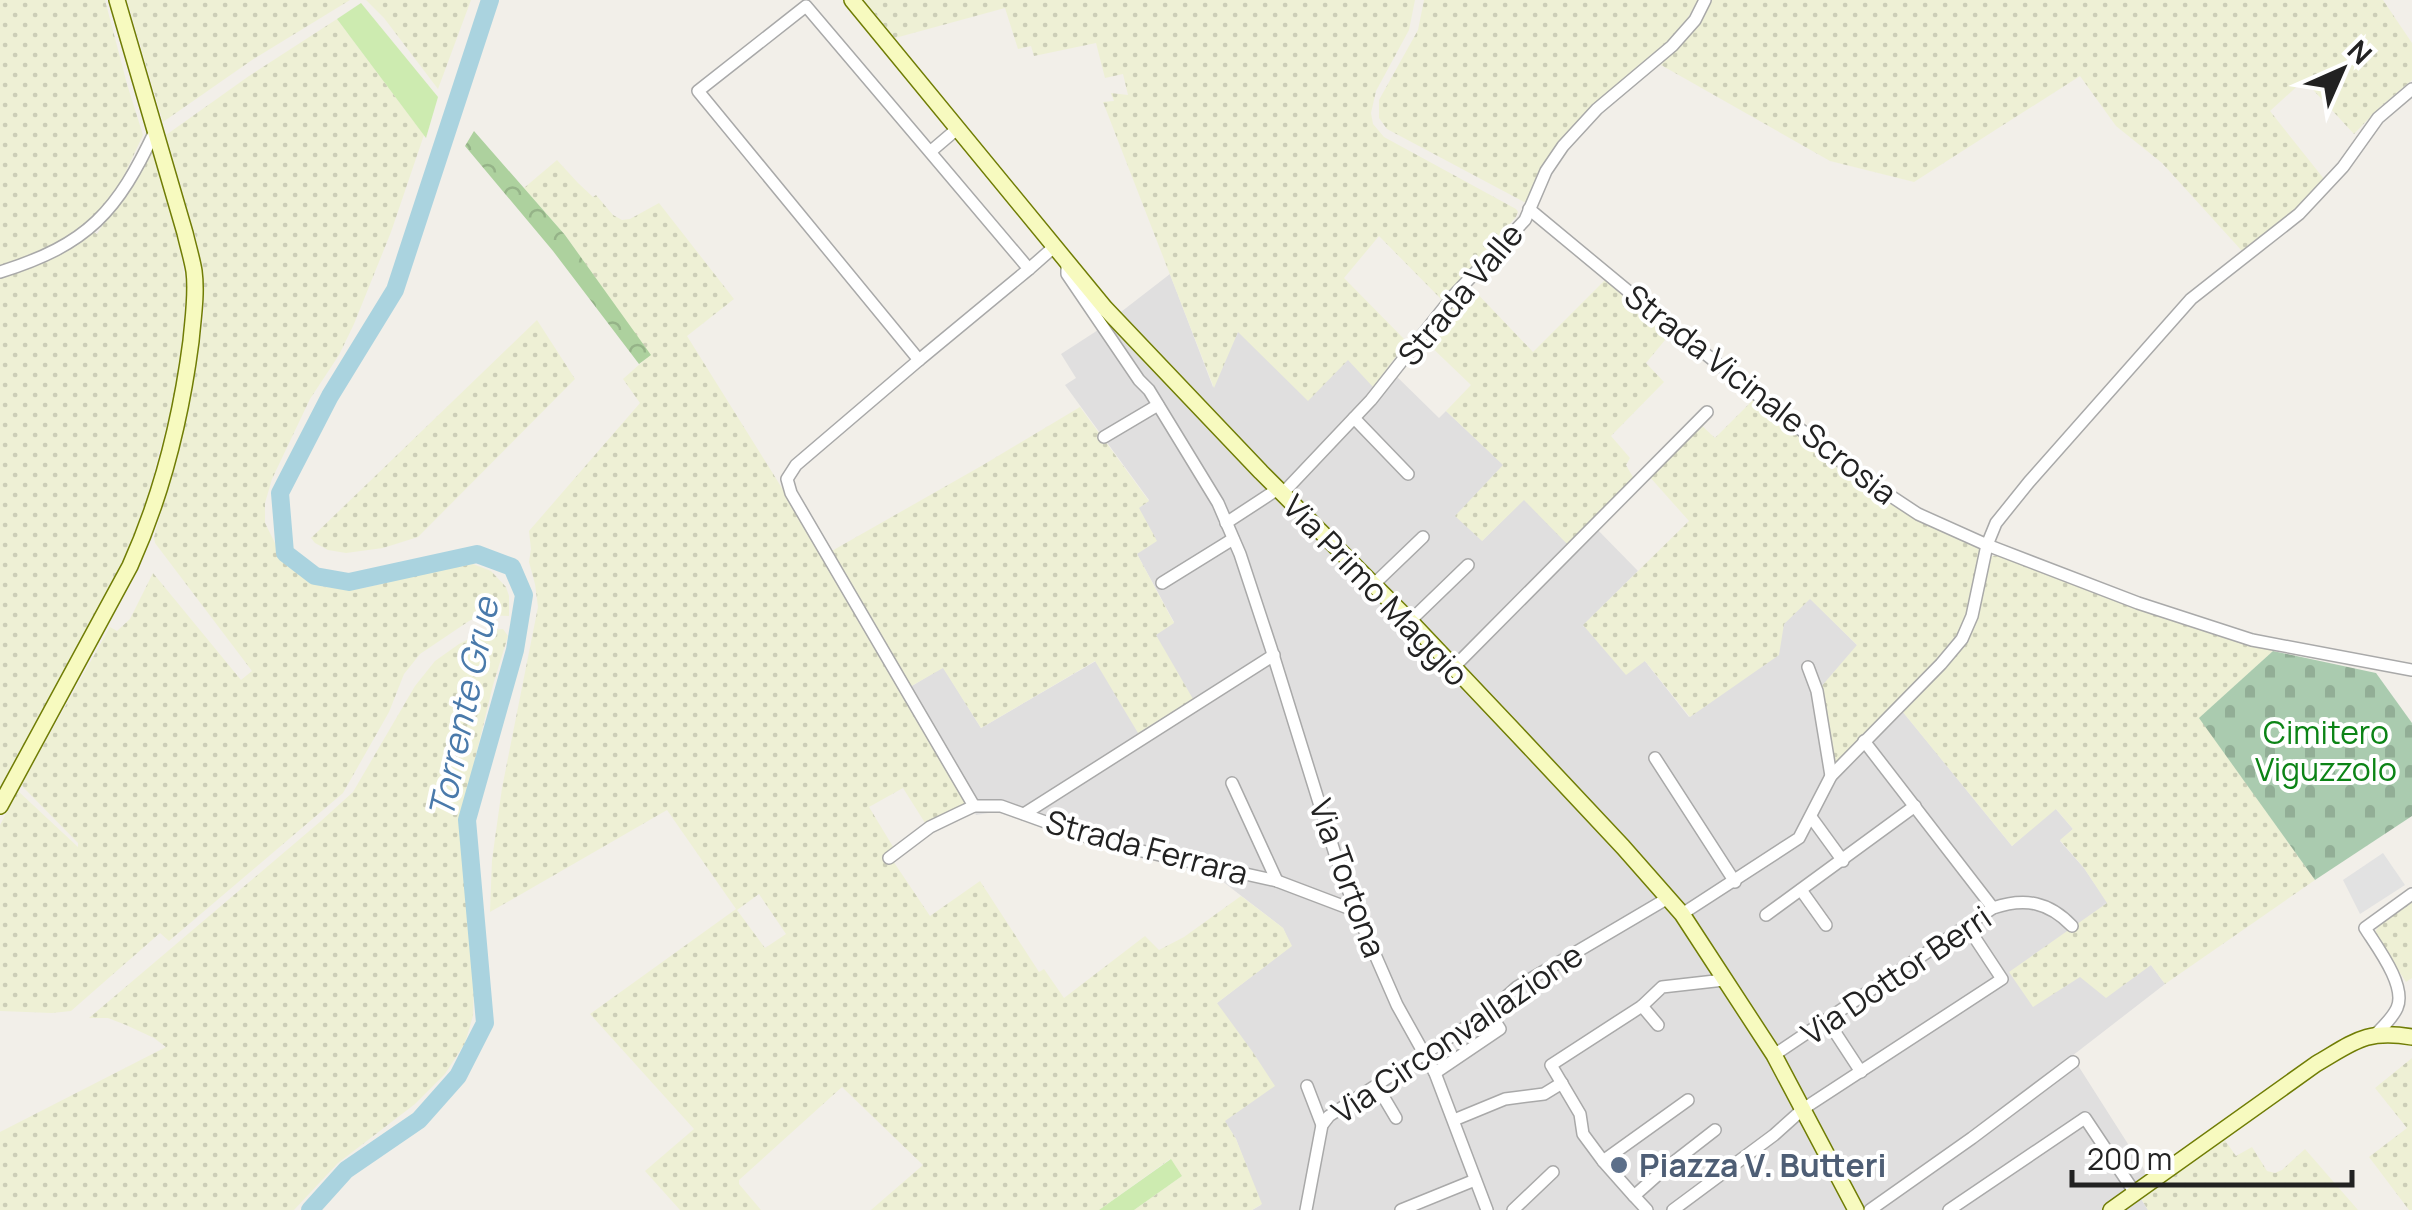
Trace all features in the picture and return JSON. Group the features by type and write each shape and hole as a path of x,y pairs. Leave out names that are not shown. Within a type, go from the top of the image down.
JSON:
{"main road":[{"path":"0,806 144,535 186,382 194,314 194,272 117,0"},
{"name":"Via Primo Maggio","path":"852,0 1068,264 1155,363 1410,622 1623,846 1682,914 1774,1055 1856,1210"},
{"path":"2110,1210 2316,1064 2367,1035 2412,1036"}],"street":[{"name":"Strada Valle","path":"1226,523 1280,492 1354,418 1454,295 1525,220 1546,171 1564,146 1596,109 1672,46 1695,20 1705,0"},
{"path":"919,360 698,92 806,6 1029,269"},
{"path":"1682,914 1799,838 1831,776 1962,638 1972,616 1986,545 1996,523 2029,482 2191,300 2299,214 2343,166 2378,118 2412,89"},
{"path":"0,272 48,254 104,216 156,129"},
{"path":"930,152 957,129"},
{"name":"Strada Vicinale Scrosia","path":"1528,209 1853,471 1918,514 1986,545 2138,603 2252,640 2412,670"},
{"path":"889,858 930,827 974,806 852,602 787,480 796,465 1054,247"},
{"name":"Via Tortona","path":"1068,264 1066,274 1149,390 1218,503 1274,655 1356,910 1397,1005 1435,1072 1488,1209"},
{"path":"1149,390 1148,378 1155,363"},
{"path":"1104,437 1158,405"},
{"path":"1453,668 1707,412"},
{"path":"1354,418 1408,474"},
{"path":"1373,584 1423,537"},
{"path":"1162,583 1234,539"},
{"path":"1410,622 1468,566"},
{"path":"1024,814 1274,655"},
{"path":"1808,667 1817,691 1831,776"},
{"path":"1864,741 1993,908"},
{"path":"1655,758 1735,882"},
{"path":"1232,784 1277,881"},
{"name":"Strada Ferrara","path":"974,806 1001,806 1101,842 1277,881 1356,910"},
{"path":"1766,916 1915,806"},
{"path":"1811,817 1842,861"},
{"path":"1802,890 1826,925"},
{"path":"2377,1033 2400,999 2391,971 2365,928 2412,894"},
{"name":"Via Circonvallazione","path":"1306,1210 1322,1124 1329,1116 1489,1012 1517,987 1668,898"},
{"name":"Via Dottor Berri","path":"1774,1055 1993,908 2010,902 2042,905 2058,911 2072,926"},
{"path":"1677,1209 1803,1109 2002,979 1967,926"},
{"path":"1647,1210 1638,1193 1603,1162 1583,1134 1580,1114 1552,1065 1642,1006 1662,988 1724,980"},
{"path":"1642,1006 1658,1024"},
{"path":"1435,1072 1500,1029 1489,1012"},
{"path":"1826,1020 1861,1072"},
{"path":"1870,1210 2073,1062"},
{"path":"1454,1120 1506,1099 1544,1094 1562,1083"},
{"path":"1307,1086 1322,1124"},
{"path":"1377,1086 1396,1118"},
{"path":"1603,1162 1688,1100"},
{"path":"1948,1210 2084,1118 2134,1192"},
{"path":"1638,1193 1715,1130"},
{"path":"1513,1210 1553,1172"},
{"path":"1401,1210 1474,1180"}],"shaded area":[{"path":"1170,274 1213,387 1238,331 1348,359 1373,386 1388,368 1439,418 1446,411 1504,465 1482,541 1524,499 1591,523 1638,571 1583,626 1644,660 1689,717 1810,598 1857,645 1834,766 1895,702 2012,846 2055,808 2073,829 2060,841 2108,903 2081,976 2151,965 2165,984 2072,1056 2149,1177 2134,1188 2148,1210 1252,1210 1261,1205 1236,1139 1224,1121 1217,1003 1291,946 1283,928 1222,881 1222,874 1096,847 995,812 976,815 902,692 943,667 981,728 1096,661 1174,622 1137,554 1139,507 1149,500 1065,385 1076,378 1061,354"},
{"path":"2383,853 2405,885 2360,914 2343,880"}],"green space":[{"path":"0,0 105,0 143,135 115,195 96,218 48,249 0,267"},
{"path":"127,0 350,0 252,60 163,122"},
{"path":"366,0 471,0 438,89 384,18"},
{"path":"864,0 1415,0 1409,30 1376,91 1373,124 1384,137 1518,212 1442,300 1379,236 1344,278 1407,342 1373,387 1348,360 1308,401 1238,332 1214,388 1103,102 1114,101 1111,93 1128,95 1123,74 1105,78 1096,43 1034,56 1031,46 1018,49 1005,8 895,38"},
{"path":"1424,0 1698,0 1671,38 1593,106 1557,144 1526,203 1387,129 1379,118 1379,100 1418,30"},
{"path":"1712,0 2383,0 2412,43 2412,80 2354,134 2304,80 2270,111 2324,179 2289,215 2242,251 2162,163 2116,126 2080,76 1914,182 1830,161 1661,65"},
{"path":"361,3 438,97 426,138 337,19"},
{"path":"337,19 424,135 354,324 310,399 272,479 265,503 265,523 288,565 320,586 364,588 473,564 491,571 506,587 509,616 483,615 420,654 404,674 389,712 343,793 169,941 160,933 71,1011 0,1011 0,825 18,791 78,847 21,785 110,627 117,631 130,619 153,573 241,680 252,671 154,537 175,464 204,314 196,238 166,135"},
{"path":"474,131 565,235 651,355 639,364 553,251 465,146"},
{"path":"151,148 179,243 186,287 172,405 147,498 123,564 0,787 0,276 93,231 97,234"},
{"path":"557,160 622,220 659,203 734,299 687,336 810,533 968,802 927,826 903,788 869,807 895,850 889,855 930,916 980,881 1039,972 1044,969 1064,998 1145,936 1159,950 1241,896 1283,928 1292,946 1217,1003 1275,1086 1225,1121 1262,1204 1252,1210 1134,1210 1182,1176 1170,1159 1099,1210 871,1210 923,1165 842,1087 739,1180 761,1210 680,1210 645,1171 694,1129 590,1014 736,909 667,810 490,912 492,860 502,788 538,607 529,562 529,531 640,403 623,379 650,355 565,235 524,188","holes":["759,894 786,934 765,948 737,910"]},
{"path":"1606,279 1670,334 1646,363 1664,382 1611,436 1630,458 1626,465 1634,479 1569,546 1524,500 1482,541 1455,516 1503,465 1446,411 1471,385 1424,340 1470,286 1533,352"},
{"path":"537,320 575,379 418,537 383,548 346,553 315,543 311,538"},
{"path":"1755,398 1816,447 1980,545 1972,599 1956,641 1833,767 1820,688 1857,645 1810,599 1784,624 1779,655 1690,717 1645,661 1626,675 1583,625 1689,521 1648,475 1700,424 1715,438"},
{"path":"1080,407 1149,501 1139,508 1157,541 1137,554 1174,623 1156,635 1193,699 1138,733 1095,661 981,728 943,668 908,688 830,552"},
{"path":"1999,555 2273,651 2200,718 2315,880 2165,984 2151,965 2106,998 2080,977 2033,1007 2009,972 2107,903 2060,840 2073,829 2056,809 2012,846 1902,711 1934,677 1980,605 1990,559"},
{"path":"503,629 508,636 470,780 461,841 474,981 473,1016 465,1043 445,1074 415,1104 338,1163 294,1210 0,1210 0,1132 166,1047 108,1018 89,1018 353,792 415,686 435,661 486,630"},
{"name":"Cimitero Viguzzolo","path":"2273,651 2376,673 2412,723 2412,816 2315,880 2199,718"},
{"path":"2412,902 2412,978 2406,982 2374,934 2381,922"},
{"path":"2412,1058 2409,1210 2369,1157 2407,1128 2375,1088"},
{"path":"2224,1139 2236,1156 2252,1147 2267,1171 2275,1173 2305,1149 2358,1210 2148,1210 2140,1197"},
{"path":"1171,1159 1182,1176 1134,1210 1099,1210"}],"waterway":[{"name":"Torrente Grue","path":"310,1210 346,1170 419,1120 458,1076 485,1023 467,820 515,650 524,595 512,567 477,554 349,582 315,576 285,553 280,493 330,396 395,290 490,0"}],"place":[{"name":"Piazza V. Butteri","path":"1619,1165"}]}
